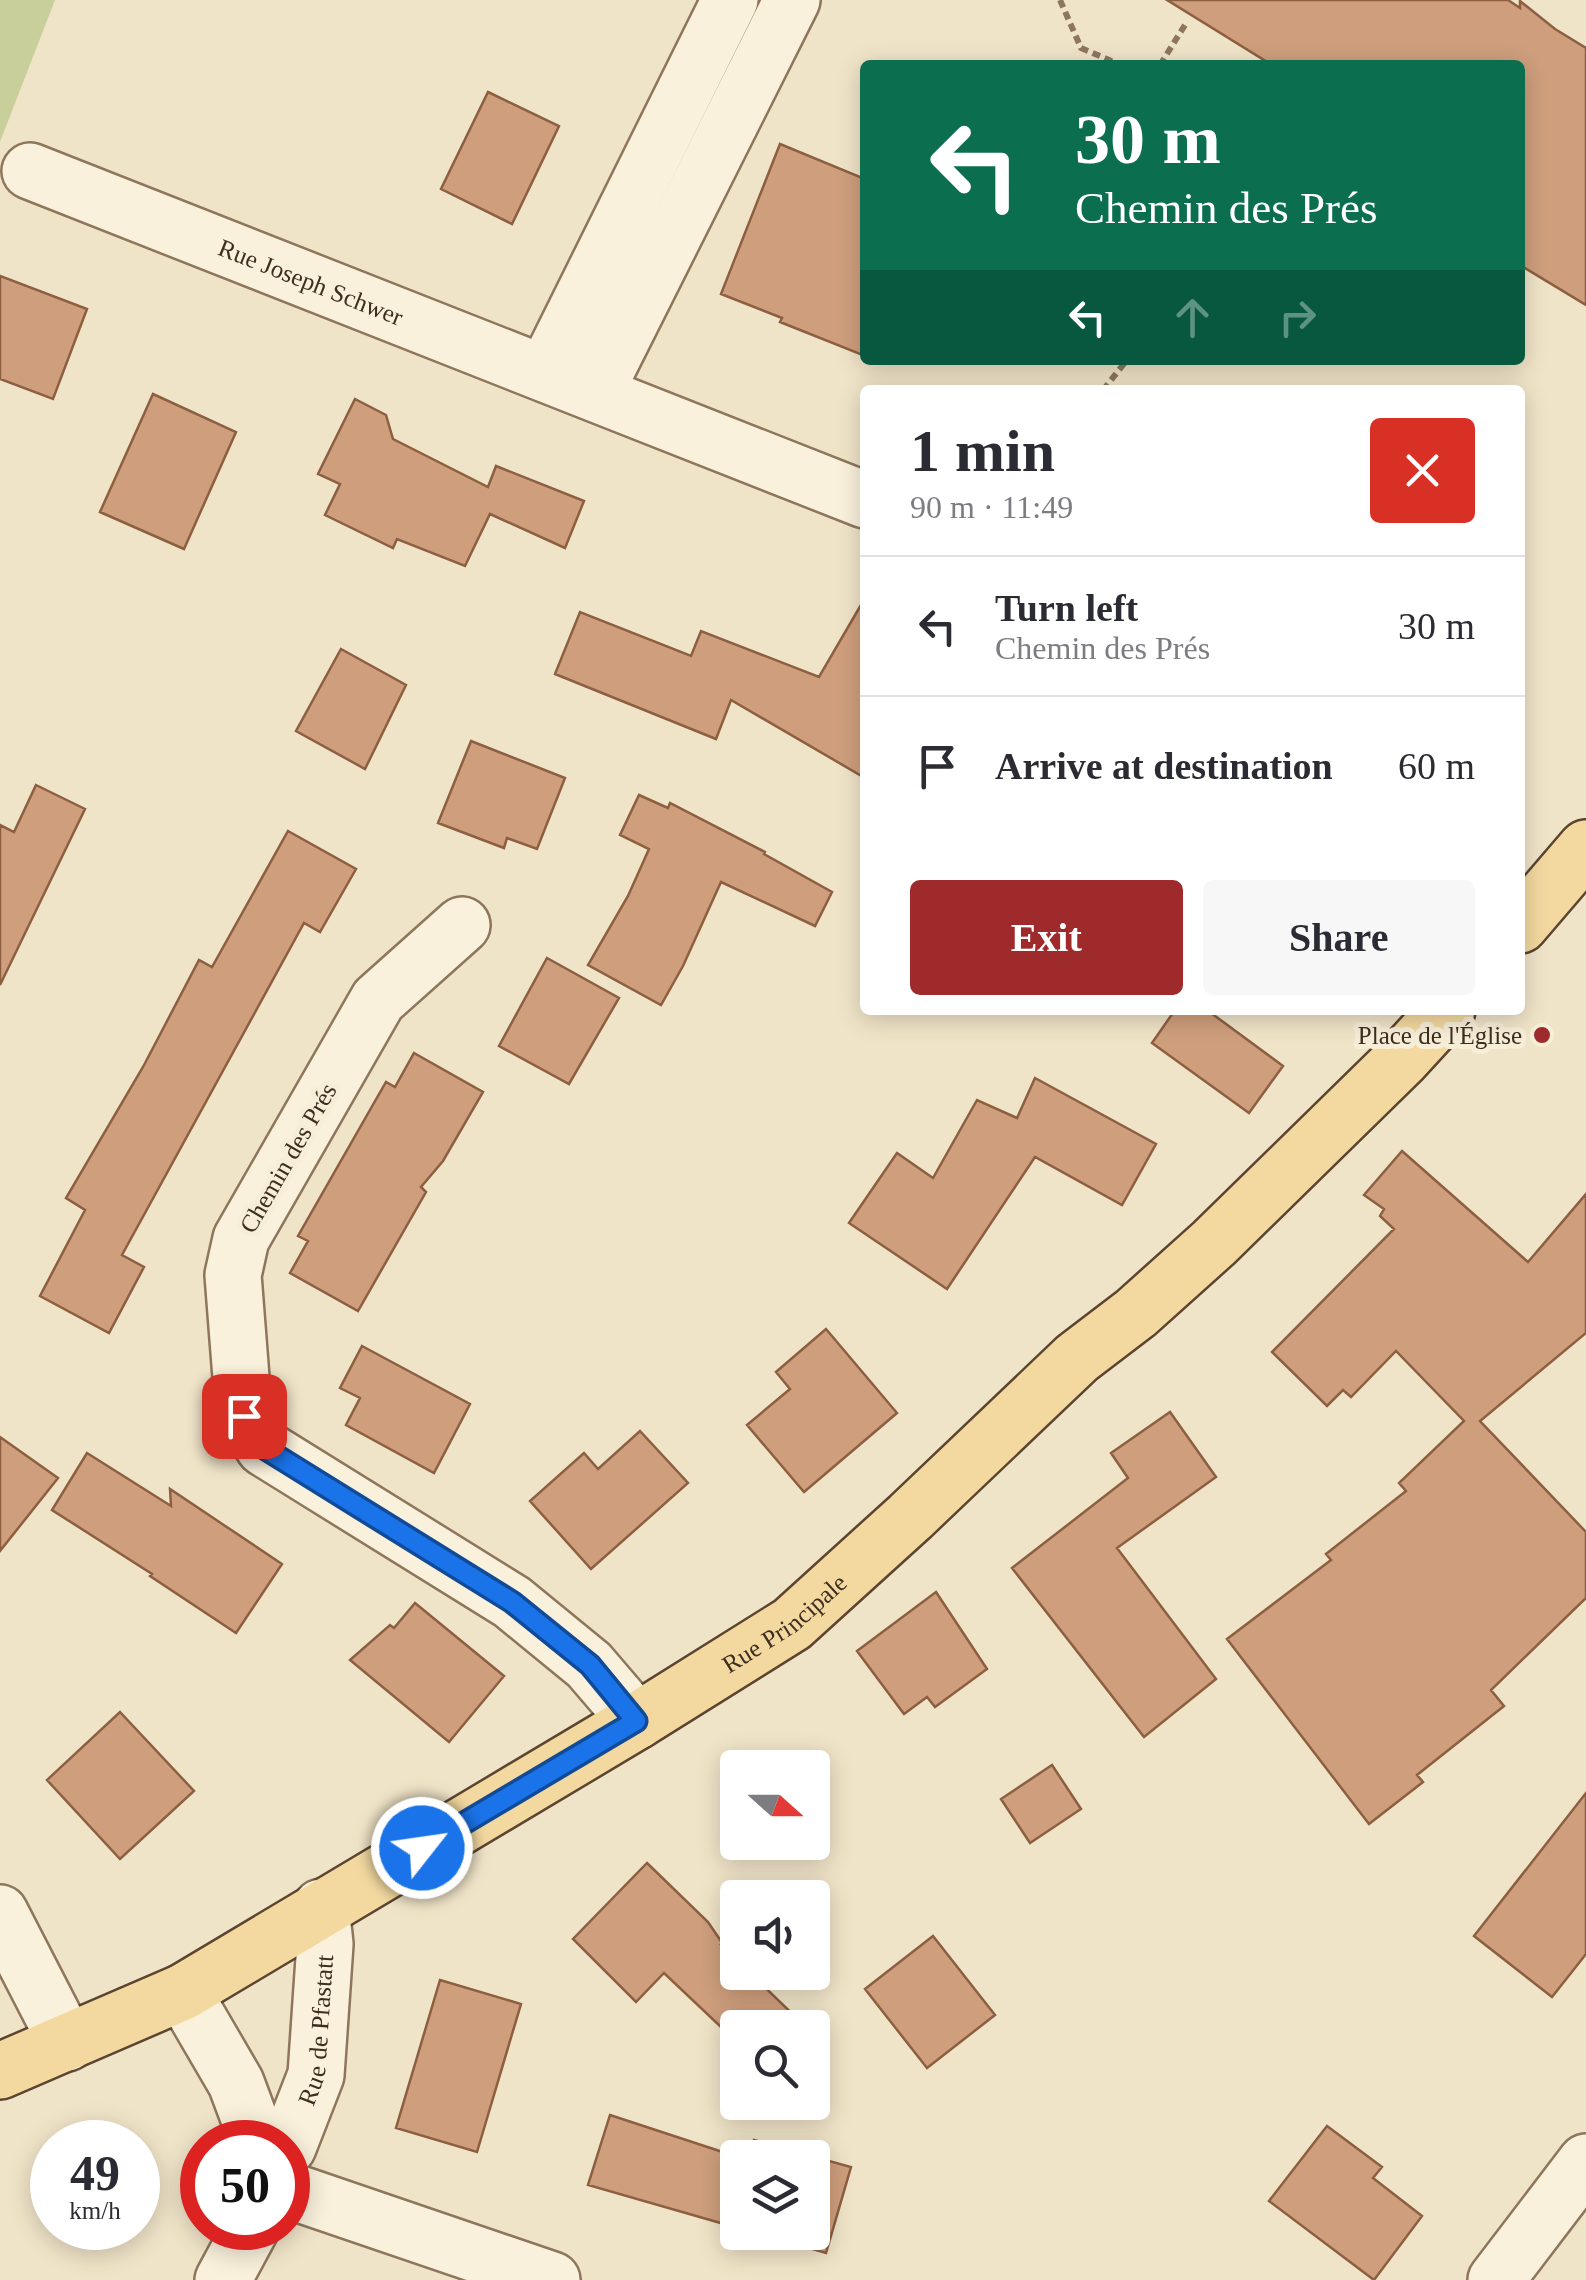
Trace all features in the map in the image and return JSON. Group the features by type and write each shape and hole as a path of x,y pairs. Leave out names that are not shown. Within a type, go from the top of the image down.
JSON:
{"main road":[{"path":"1525,920 1586,848"},
{"name":"Rue Principale","path":"0,2071 183,1992 792,1624 1077,1358 1136,1313 1214,1243 1442,1015"}],"street":[{"path":"545,373 730,0"},
{"path":"595,393 792,0"},
{"name":"Rue Joseph Schwer","path":"30,171 860,498"},
{"name":"Chemin des Prés","path":"462,926 378,1000 241,1239 234,1275 244,1416 264,1448 512,1602 590,1665 636,1721"},
{"name":"Rue de Pfastatt","path":"299,2120 316,2076 325,1944 321,1907"},
{"path":"0,1913 67,2043"},
{"path":"183,1992 236,2083 250,2120"},
{"path":"1496,2280 1586,2162"},
{"path":"310,2198 552,2280"},
{"path":"223,2280 239,2250"}],"path":[{"path":"1060,0 1081,48 1109,60"},
{"path":"1163,60 1186,25"},
{"path":"1107,385 1123,365"}],"green space":[{"path":"0,0 55,0 0,142"}],"building":[{"path":"1167,0 1508,0 1520,8 1520,1 1586,48 1586,305 1525,268 1525,60 1264,60"},
{"path":"488,92 559,126 512,224 441,189"},
{"path":"780,144 860,177 860,354 721,294"},
{"path":"0,276 87,309 53,399 0,379"},
{"path":"153,394 236,432 184,549 100,512"},
{"path":"355,399 386,415 393,439 488,487 496,466 584,501 565,548 490,514 465,566 397,539 393,548 325,515 340,484 318,474"},
{"path":"860,607 860,775 731,700 716,739 555,674 580,612 691,656 701,631 819,677"},
{"path":"341,649 406,685 365,769 296,731"},
{"path":"471,741 565,778 537,849 507,838 504,848 438,823"},
{"path":"36,785 85,809 0,985 0,825 14,832"},
{"path":"639,795 668,808 670,803 832,892 815,926 721,882 661,1005 588,965 628,896 649,849 620,835"},
{"path":"288,831 356,869 320,932 304,923 122,1255 144,1267 109,1333 40,1296 85,1210 66,1198 143,1067 199,960 212,967"},
{"path":"547,958 619,998 569,1084 499,1046"},
{"path":"1172,1015 1214,1015 1283,1066 1249,1113 1152,1043"},
{"path":"414,1053 483,1092 443,1161 421,1187 426,1192 358,1311 290,1273 308,1241 298,1236 386,1082 395,1087"},
{"path":"1035,1078 1156,1144 1122,1205 1035,1157 947,1289 849,1223 897,1153 933,1178 977,1100 1017,1118"},
{"path":"1402,1151 1528,1262 1586,1194 1586,1333 1480,1421 1586,1532 1586,1598 1491,1690 1504,1706 1417,1775 1423,1782 1369,1824 1227,1639 1331,1560 1326,1554 1406,1491 1399,1483 1464,1421 1396,1351 1351,1397 1343,1390 1327,1406 1272,1352 1394,1229 1380,1216 1384,1209 1364,1195"},
{"path":"826,1329 897,1413 804,1492 747,1425 790,1389 776,1372"},
{"path":"362,1346 470,1404 434,1473 346,1425 360,1398 340,1388"},
{"path":"1170,1412 1216,1477 1117,1548 1216,1679 1144,1737 1012,1568 1128,1478 1111,1453"},
{"path":"640,1431 688,1483 591,1569 530,1501 584,1453 598,1469"},
{"path":"0,1437 58,1478 0,1551"},
{"path":"87,1453 171,1506 170,1489 282,1564 236,1633 52,1510"},
{"path":"936,1592 987,1669 935,1707 927,1697 904,1714 857,1651"},
{"path":"415,1603 504,1676 449,1742 350,1660 390,1625 394,1628"},
{"path":"120,1712 194,1791 120,1859 47,1780"},
{"path":"1052,1765 1081,1809 1030,1843 1001,1799"},
{"path":"1586,1793 1586,1954 1552,1997 1474,1936"},
{"path":"647,1863 708,1922 720,1940 720,1990 768,1990 788,2010 720,2010 720,2026 664,1973 636,2002 573,1939"},
{"path":"933,1936 995,2015 927,2068 865,1989"},
{"path":"440,1980 521,2004 477,2152 396,2128"},
{"path":"610,2115 720,2151 720,2223 588,2185"},
{"path":"1327,2126 1382,2167 1373,2178 1422,2216 1374,2280 1269,2201"},
{"path":"830,2161 851,2167 830,2239"}],"place":[{"name":"Place de l'Église","path":"1542,1035"}],"route":[{"path":"244,1416 264,1448 512,1602 590,1665 636,1721 422,1848"}]}
